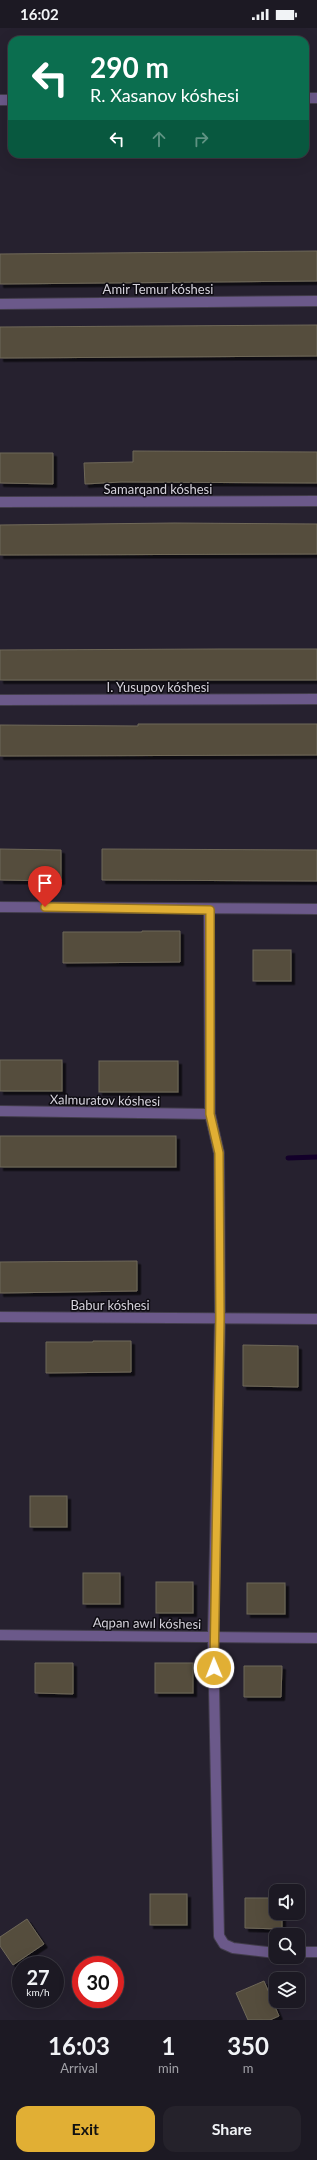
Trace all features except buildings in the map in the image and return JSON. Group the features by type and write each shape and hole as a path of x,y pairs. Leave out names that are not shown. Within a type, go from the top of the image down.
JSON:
{"street":[{"name":"Amir Temur kóshesi","path":"0,304 317,301"},
{"name":"Samarqand kóshesi","path":"0,502 317,501"},
{"name":"I. Yusupov kóshesi","path":"0,700 317,699"},
{"path":"0,907 210,910 317,909"},
{"path":"210,910 210,1114 219,1153 220,1318 213,1637 219,1936 224,1944 233,1948 269,1952"},
{"name":"Xalmuratov kóshesi","path":"0,1111 210,1114"},
{"name":"Babur kóshesi","path":"0,1317 220,1318"},
{"path":"220,1318 317,1319"},
{"name":"Aqpan awıl kóshesi","path":"0,1635 317,1638"},
{"path":"305,1952 317,1952"}],"waterway":[{"path":"288,1158 317,1157"}],"route":[{"path":"45,907 210,910 210,1114 219,1153 220,1318 213,1637 214,1668"}]}
